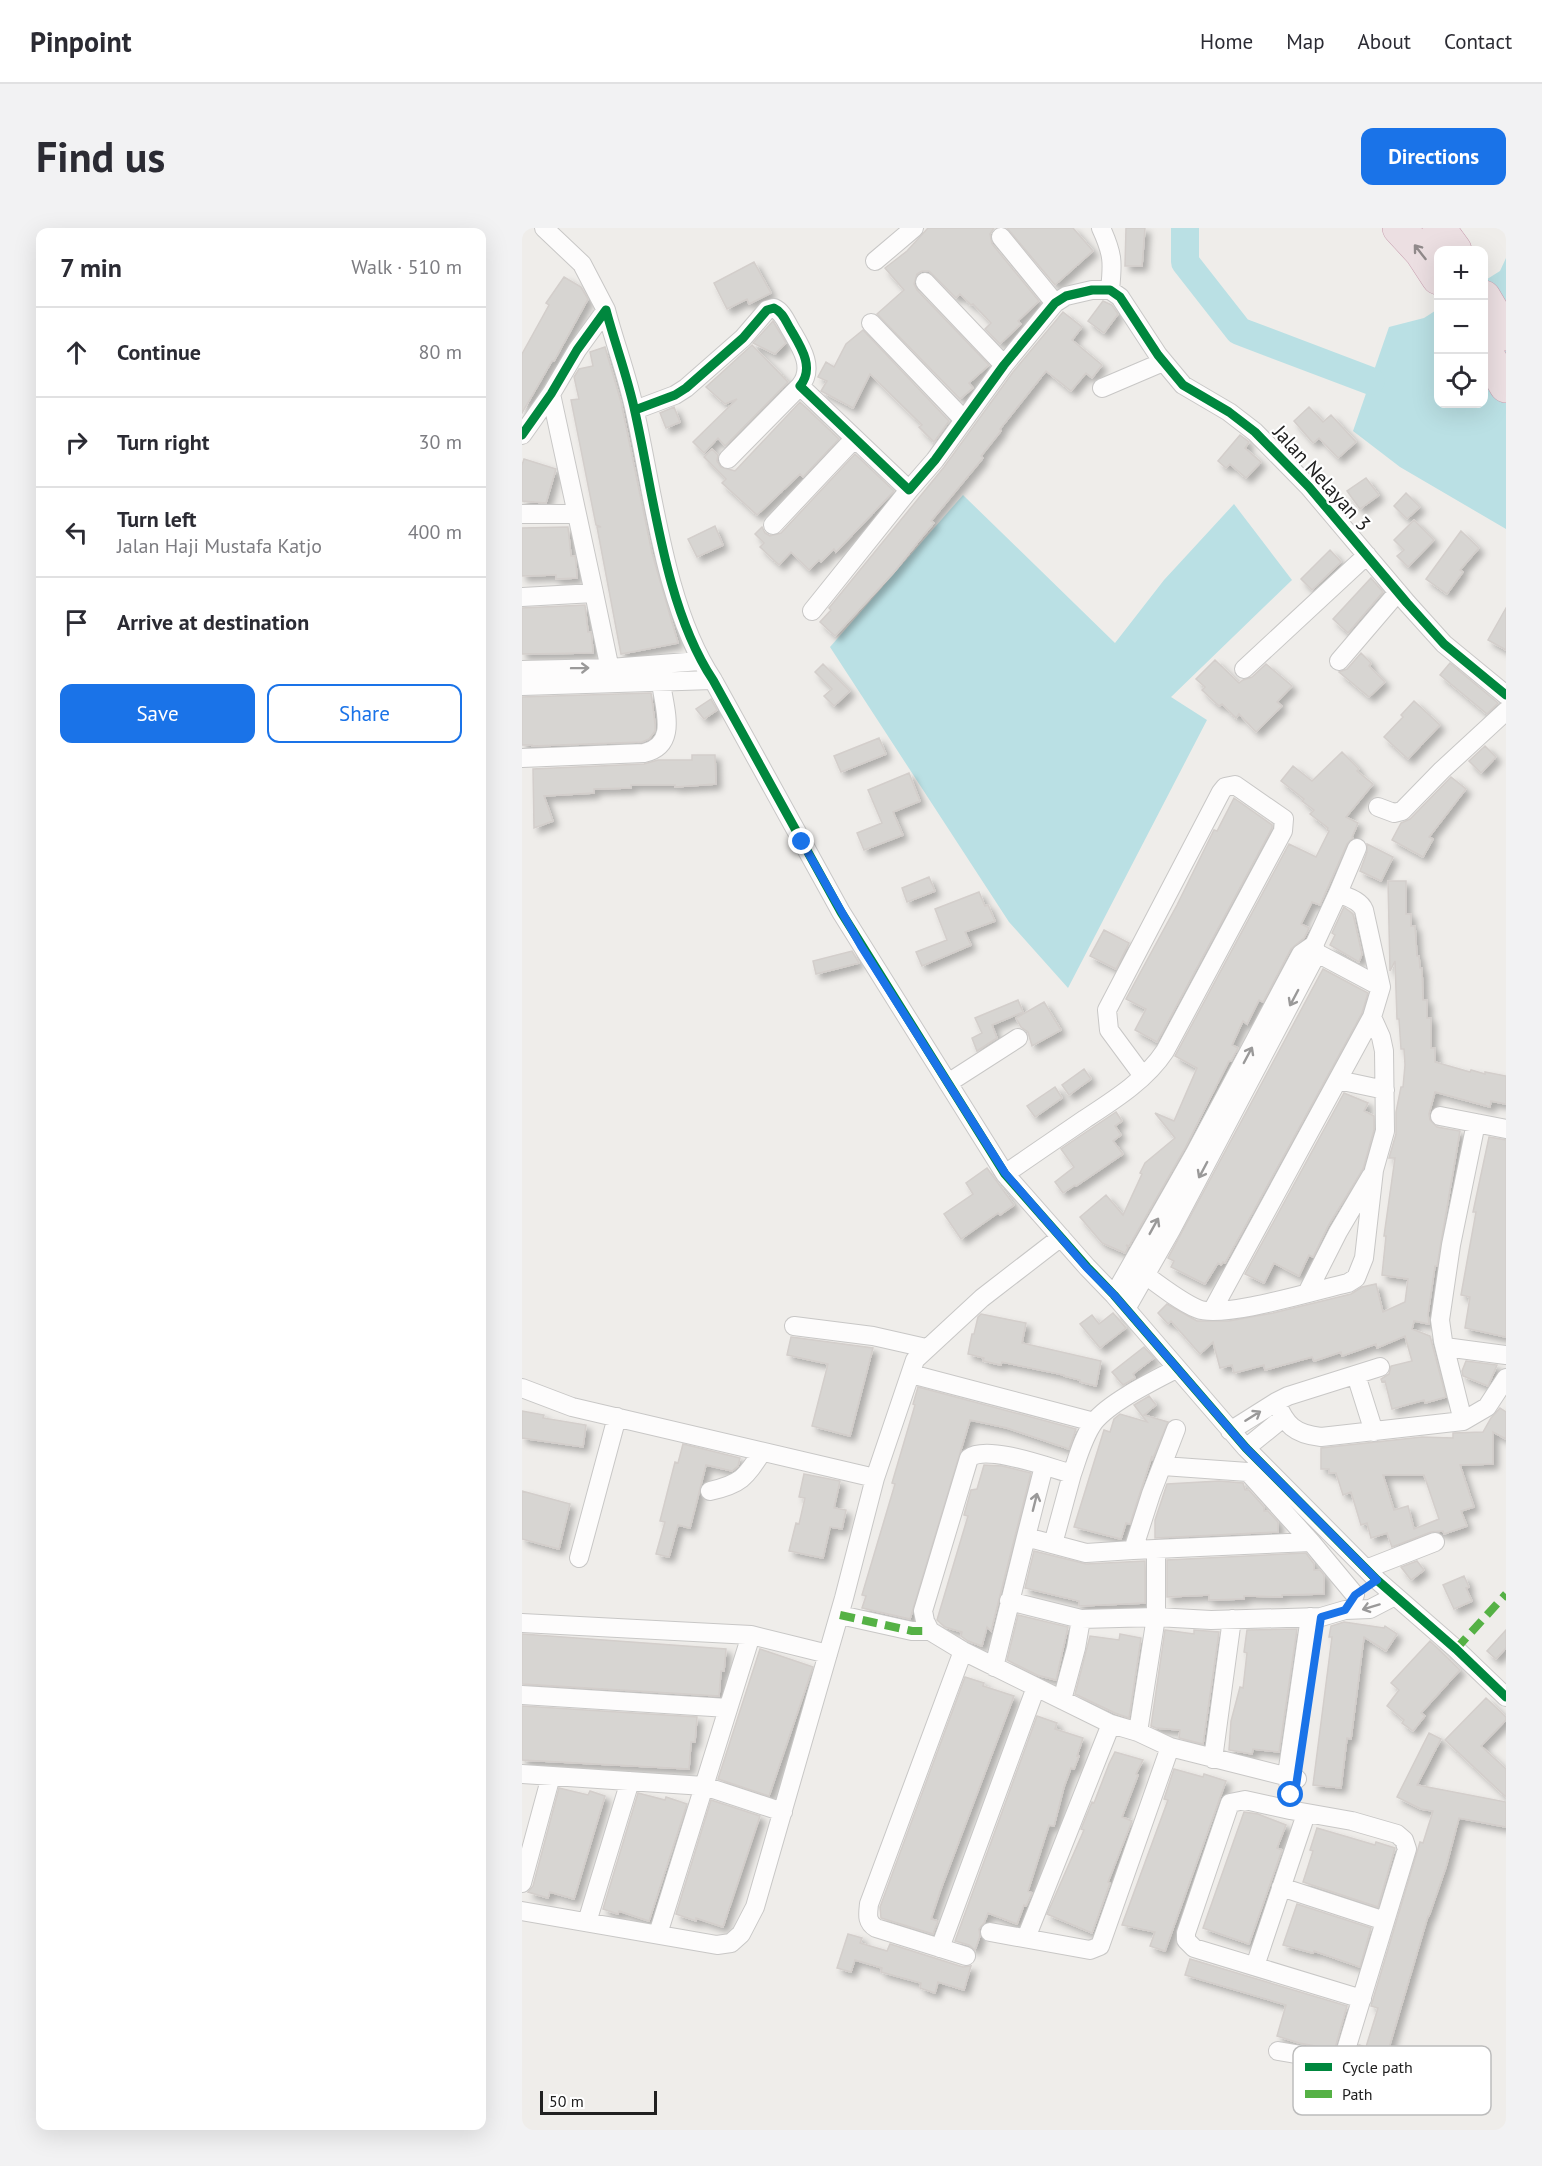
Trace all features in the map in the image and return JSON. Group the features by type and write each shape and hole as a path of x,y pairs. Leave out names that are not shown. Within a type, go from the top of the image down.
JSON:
{"highway":[{"path":"1399,228 1421,252 1434,272"},
{"path":"1439,228 1452,246"},
{"path":"1486,300 1506,334"},
{"path":"1487,354 1506,386"}],"street":[{"path":"544,228 582,264 606,310 635,410 664,550 700,661 713,680 841,912 1005,1173 1246,1448 1372,1575 1456,1649 1506,1697"},
{"path":"875,261 914,228"},
{"path":"812,611 935,460 1004,365 1055,303 1066,296 1092,290 1110,290 1113,260 1111,249 1101,228"},
{"path":"1001,237 1055,303"},
{"path":"925,282 1004,365"},
{"name":"Jalan Nelayan 3","path":"1110,290 1120,297 1163,362 1184,385 1229,412 1255,432 1309,488 1444,644 1506,695"},
{"path":"635,410 686,388 743,338 770,308 780,312 803,350 807,374 800,386 728,459"},
{"path":"522,435 606,310"},
{"path":"871,323 964,420"},
{"path":"1102,388 1163,362"},
{"path":"800,386 909,490"},
{"path":"550,393 612,675"},
{"path":"773,525 854,439"},
{"path":"522,514 576,514"},
{"path":"1244,669 1367,555"},
{"path":"1339,662 1398,592"},
{"path":"522,597 594,593"},
{"path":"522,686 700,661"},
{"path":"522,670 612,675 661,682 713,680"},
{"path":"522,759 644,753 655,750 661,746 667,733 661,682"},
{"path":"1378,807 1394,813 1402,811 1442,770 1506,711"},
{"path":"1005,1173 1119,1096 1143,1076 1165,1051 1283,831 1284,819 1235,785 1225,787 1221,792 1107,1010 1109,1030 1143,1076"},
{"path":"1120,1302 1139,1270 1171,1230 1311,951 1357,848"},
{"path":"1212,1311 1372,1017 1381,987 1364,910 1356,900 1338,893"},
{"path":"1311,951 1381,987"},
{"path":"1139,1270 1188,1304 1212,1311 1224,1311 1307,1293 1348,1283 1356,1278 1361,1271 1367,1243 1374,1170 1385,1131 1384,1051 1381,1037 1372,1017"},
{"path":"948,1083 1018,1038"},
{"path":"1338,1080 1385,1090"},
{"path":"1440,1116 1506,1129"},
{"path":"1463,1421 1444,1347 1440,1320 1450,1245 1476,1123"},
{"path":"1307,1293 1338,1232 1374,1170"},
{"path":"522,1911 717,1945 731,1943 741,1934 755,1907 840,1615 875,1478 915,1360 982,1298 1061,1238"},
{"path":"794,1326 863,1334 926,1348"},
{"path":"1444,1347 1506,1355"},
{"path":"1230,1431 1356,1375 1380,1367"},
{"path":"1053,1544 1072,1474 1085,1437 1094,1422 1133,1392 1176,1369"},
{"path":"911,1374 1094,1422"},
{"path":"1356,1375 1374,1432"},
{"path":"1280,1410 1289,1425 1309,1436 1321,1437 1463,1421 1487,1407 1506,1378"},
{"path":"522,1389 572,1407 875,1478"},
{"path":"1246,1448 1280,1410"},
{"path":"579,1558 617,1417"},
{"path":"1133,1550 1176,1429"},
{"path":"710,1491 731,1486 748,1475 762,1452"},
{"path":"930,1631 923,1611 969,1458 973,1455 989,1453 1072,1474"},
{"path":"994,1667 1044,1466"},
{"path":"1163,1466 1246,1471 1311,1542 1355,1595"},
{"path":"1026,1537 1086,1553 1311,1542"},
{"path":"1345,1610 1372,1575 1435,1542"},
{"path":"1138,1732 1156,1617 1156,1549"},
{"path":"1009,1601 1081,1619 1156,1617 1232,1619 1316,1617 1345,1610 1370,1610 1395,1596"},
{"path":"840,1615 912,1631 930,1631 994,1667 1111,1724 1138,1732 1170,1748 1213,1759 1352,1821 1397,1834 1407,1846 1406,1853 1347,2046"},
{"path":"1255,1966 1281,1887 1316,1617"},
{"path":"1062,1700 1081,1619"},
{"path":"1213,1759 1232,1619"},
{"path":"522,1623 751,1635 828,1654"},
{"path":"658,1934 751,1635"},
{"path":"963,1651 868,1912 870,1924 876,1928 966,1956"},
{"path":"939,1948 1036,1687"},
{"path":"522,1695 728,1708"},
{"path":"1026,1938 1111,1724"},
{"path":"990,1932 1090,1950 1102,1944 1170,1748"},
{"path":"522,1774 704,1786 783,1812"},
{"path":"522,1883 551,1776"},
{"path":"587,1922 630,1781"},
{"path":"1294,1795 1230,1803 1186,1933 1186,1940 1194,1948 1362,1999"},
{"path":"1281,1887 1385,1921"},
{"path":"1278,2051 1293,2054"}],"water":[{"path":"1506,258 1506,529 1400,467 1353,431 1389,327 1424,318 1434,312 1434,408 1488,408 1488,278 1500,271"},
{"path":"963,495 1115,643 1164,580 1234,504 1292,580 1171,697 1207,720 1068,988 1009,922 830,647"}],"building":[{"path":"928,228 994,228 990,234 992,244 1039,301 1018,321 1021,324 1000,344 985,329 991,323 973,304 971,305 960,294 956,298 929,271 917,274 914,284 917,290 989,365 969,383 973,388 960,399 877,314 904,290 885,268 907,251"},
{"path":"1007,228 1073,228 1093,251 1055,285"},
{"path":"1126,228 1145,228 1142,266 1125,266"},
{"path":"754,262 771,293 749,304 747,299 727,309 714,283"},
{"path":"564,277 581,287 588,299 522,413 522,354 549,305 546,303"},
{"path":"1103,301 1112,305 1118,314 1104,333 1088,321"},
{"path":"1063,312 1082,327 1072,340 1102,365 1092,378 1086,373 1071,391 1046,371 1000,429 1001,431 981,456 983,458 931,521 934,523 894,572 835,636 820,622 831,610 829,608 944,467 1013,372"},
{"path":"773,321 786,343 775,354 753,343"},
{"path":"863,330 949,421 934,442 919,427 922,425 870,374 853,408 821,391 827,381 818,377 826,362 834,367 846,344"},
{"path":"752,345 788,382 725,446 718,438 704,453 693,442 737,399 725,404 706,387"},
{"path":"605,347 621,402 652,553 678,643 621,654 597,527 601,527 596,525 571,400 579,399 574,377 579,369 593,366 590,352"},
{"path":"800,402 839,439 803,477 800,474 757,515 722,483 726,479 704,457 712,449 718,455 717,461 721,467 735,471"},
{"path":"674,407 680,422 666,428 660,413"},
{"path":"1309,407 1323,422 1331,415 1356,442 1338,458 1319,438 1313,443 1294,421"},
{"path":"1240,435 1249,442 1245,448 1261,462 1246,478 1230,464 1226,468 1218,461"},
{"path":"855,454 894,491 836,552 834,549 809,570 791,552 779,565 760,547 764,543 755,534 762,527 770,536 781,533"},
{"path":"524,459 556,469 546,503 522,501"},
{"path":"1366,478 1379,495 1360,509 1347,491"},
{"path":"1406,493 1420,507 1407,519 1394,506"},
{"path":"1414,520 1434,540 1408,567 1397,556 1404,550 1394,540"},
{"path":"715,526 723,545 697,557 688,539"},
{"path":"568,527 571,556 575,556 577,578 556,579 556,575 522,576 522,528"},
{"path":"1461,531 1479,548 1460,570 1463,572 1447,594 1426,579"},
{"path":"1330,550 1341,562 1312,590 1301,579"},
{"path":"1371,578 1383,592 1348,633 1333,619"},
{"path":"585,605 593,653 522,654 522,608"},
{"path":"1506,608 1506,650 1488,640"},
{"path":"1361,653 1371,663 1369,666 1385,682 1369,697 1339,672 1347,669"},
{"path":"1215,660 1239,683 1252,677 1266,664 1292,686 1277,702 1282,706 1256,732 1239,714 1236,718 1222,704 1219,706 1202,690 1205,687 1196,679"},
{"path":"1450,663 1498,703 1487,714 1440,675"},
{"path":"823,664 850,691 834,706 824,696 832,689 815,672"},
{"path":"651,693 655,731 649,739 642,742 522,745 522,697"},
{"path":"711,699 717,710 704,719 696,709"},
{"path":"1414,701 1440,725 1408,759 1384,737"},
{"path":"879,738 886,754 841,772 834,756"},
{"path":"1485,746 1496,757 1481,773 1469,761"},
{"path":"1342,752 1359,769 1357,771 1373,784 1346,817 1358,823 1353,838 1347,844 1320,905 1312,902 1301,924 1309,928 1304,938 1291,949 1263,1002 1259,1000 1247,1024 1243,1021 1232,1045 1238,1048 1229,1061 1185,1148 1129,1246 1126,1245 1128,1247 1125,1253 1102,1243 1080,1217 1106,1195 1123,1215 1145,1163 1175,1138 1155,1113 1174,1121 1197,1068 1175,1056 1289,844 1316,857 1329,831 1310,814 1314,810 1302,801 1304,799 1281,781 1293,766 1312,781"},
{"path":"692,755 715,755 716,784 675,787 675,785 631,785 631,788 594,789 594,793 544,796 553,821 534,828 533,769 644,764 658,760 692,760"},
{"path":"909,773 920,801 893,812 903,835 864,850 857,833 882,823 868,790"},
{"path":"1451,777 1466,789 1429,837 1433,839 1423,857 1392,840 1401,823 1410,819"},
{"path":"1234,798 1272,825 1272,828 1157,1042 1135,1030 1146,1009 1126,999 1177,905 1214,830 1217,831"},
{"path":"1367,844 1393,857 1381,881 1360,871 1367,852"},
{"path":"929,877 935,891 907,902 902,888"},
{"path":"1388,881 1406,881 1406,914 1411,914 1411,926 1415,926 1417,956 1419,956 1420,968 1422,968 1423,1000 1427,1000 1427,1018 1431,1018 1431,1048 1435,1048 1435,1062 1470,1072 1471,1070 1506,1076 1506,1104 1491,1101 1490,1107 1435,1092 1429,1114 1430,1120 1437,1127 1460,1131 1437,1266 1435,1266 1428,1314 1429,1324 1414,1321 1412,1329 1430,1336 1446,1397 1425,1403 1424,1400 1392,1409 1385,1381 1382,1382 1381,1379 1389,1374 1391,1366 1412,1361 1405,1336 1377,1348 1376,1344 1342,1356 1341,1352 1314,1361 1312,1357 1265,1370 1264,1365 1234,1373 1232,1365 1220,1368 1213,1342 1200,1354 1171,1321 1168,1324 1158,1313 1167,1304 1197,1321 1229,1321 1351,1294 1362,1287 1376,1284 1383,1312 1405,1302 1408,1279 1382,1275 1386,1236 1384,1236 1395,1158 1389,1158 1396,1134 1396,1112 1401,1087 1403,1087 1405,1065 1404,1049 1401,1049 1399,1019 1397,1019 1395,961 1390,971"},
{"path":"979,892 995,921 965,932 971,945 922,966 916,952 947,940 935,909"},
{"path":"1344,907 1353,914 1362,954 1359,962 1330,945 1335,935 1332,933"},
{"path":"1104,930 1129,943 1116,969 1090,956"},
{"path":"852,951 859,963 816,974 813,961"},
{"path":"1323,969 1368,993 1362,1013 1225,1263 1221,1265 1218,1263 1205,1284 1171,1267 1174,1261 1168,1258"},
{"path":"1018,1000 1023,1012 992,1025 997,1038 977,1051 972,1038 982,1033 975,1018"},
{"path":"1044,1002 1061,1030 1032,1046 1028,1032 1021,1027 1016,1018"},
{"path":"1084,1069 1091,1079 1069,1095 1062,1085"},
{"path":"1055,1087 1062,1098 1035,1117 1027,1106"},
{"path":"1344,1093 1368,1103 1364,1111 1374,1116 1374,1130 1363,1169 1328,1226 1313,1257 1309,1255 1299,1276 1274,1263 1264,1283 1245,1274"},
{"path":"1116,1112 1122,1121 1115,1126 1121,1135 1113,1141 1123,1154 1063,1193 1055,1182 1074,1167 1061,1149"},
{"path":"1489,1137 1506,1140 1506,1337 1465,1328 1470,1297 1461,1295 1476,1212 1473,1212"},
{"path":"987,1168 1014,1205 1000,1215 998,1213 961,1239 944,1214 973,1194 966,1183"},
{"path":"1113,1313 1126,1328 1100,1348 1080,1324 1092,1315 1099,1324"},
{"path":"981,1314 1026,1323 1022,1343 1101,1361 1096,1386 1064,1375 1002,1362 1001,1365 983,1361 984,1358 968,1354 972,1334 974,1334 978,1317"},
{"path":"791,1337 873,1348 850,1436 812,1426 828,1364 787,1355"},
{"path":"1144,1347 1154,1358 1133,1374 1135,1378 1123,1385 1112,1372"},
{"path":"1466,1361 1497,1365 1488,1386 1463,1376 1462,1371"},
{"path":"918,1387 1076,1429 1069,1449 1007,1428 970,1420 910,1619 862,1608 866,1596 862,1595 895,1484 892,1483 915,1405 913,1404"},
{"path":"1149,1396 1156,1405 1144,1415 1168,1422 1152,1460 1152,1456 1130,1524 1126,1523 1121,1539 1074,1527 1104,1430 1110,1432 1114,1419 1120,1414 1147,1422 1134,1405"},
{"path":"1500,1408 1506,1412 1506,1439 1493,1432 1493,1464 1460,1465 1474,1507 1461,1511 1467,1526 1444,1534 1443,1531 1431,1532 1392,1547 1387,1533 1371,1538 1367,1523 1361,1525 1351,1492 1343,1495 1336,1473 1329,1473 1329,1469 1321,1469 1321,1448 1422,1437 1453,1438 1453,1433 1483,1432","holes":["1383,1475 1424,1475 1439,1519 1414,1529 1408,1506 1394,1510"]},
{"path":"522,1411 544,1415 543,1418 586,1425 583,1447 522,1438"},
{"path":"683,1444 740,1458 738,1466 732,1471 706,1465 690,1528 678,1525 669,1557 656,1554 665,1522 660,1521 675,1462 678,1463"},
{"path":"984,1465 1002,1466 1031,1473 991,1631 987,1627 982,1646 968,1641 961,1636 962,1632 945,1627 937,1620 968,1516 964,1515 971,1490 977,1489"},
{"path":"804,1474 840,1481 834,1508 846,1510 842,1529 830,1527 823,1558 789,1551 805,1498 799,1497"},
{"path":"1219,1481 1243,1483 1245,1490 1249,1490 1264,1507 1264,1511 1268,1511 1278,1522 1278,1532 1155,1538 1155,1520 1167,1484"},
{"path":"522,1491 570,1504 559,1549 522,1539"},
{"path":"1034,1551 1086,1564 1145,1561 1145,1603 1079,1606 1079,1601 1025,1588"},
{"path":"1306,1553 1314,1564 1314,1570 1320,1570 1324,1575 1324,1594 1282,1595 1282,1597 1244,1596 1244,1599 1209,1600 1209,1595 1167,1597 1167,1560"},
{"path":"1417,1561 1424,1570 1411,1580 1401,1567"},
{"path":"1464,1576 1472,1601 1454,1609 1443,1585"},
{"path":"1018,1615 1068,1627 1056,1680 1037,1675 1007,1660"},
{"path":"1344,1622 1384,1628 1385,1626 1397,1634 1386,1651 1364,1637 1351,1739 1347,1738 1341,1788 1313,1785 1332,1637 1329,1637 1331,1626"},
{"path":"1297,1629 1279,1752 1253,1749 1252,1754 1229,1750 1231,1721 1240,1687 1243,1688 1247,1630"},
{"path":"1165,1630 1194,1634 1194,1630 1219,1632 1203,1744 1179,1738 1180,1730 1151,1726"},
{"path":"1506,1630 1506,1648 1496,1659 1487,1651"},
{"path":"522,1634 726,1649 719,1696 522,1684"},
{"path":"1120,1634 1141,1638 1129,1718 1075,1694 1090,1636 1119,1640"},
{"path":"1430,1641 1460,1670 1421,1713 1425,1716 1413,1731 1402,1723 1404,1720 1387,1706 1399,1690 1391,1683"},
{"path":"760,1649 813,1667 769,1796 718,1779"},
{"path":"965,1677 984,1683 983,1686 1014,1696 941,1889 931,1919 938,1921 933,1934 881,1918 880,1907"},
{"path":"1486,1698 1506,1717 1506,1720 1481,1746 1506,1769 1506,1797 1445,1740"},
{"path":"522,1706 697,1717 695,1742 691,1742 689,1769 522,1760"},
{"path":"1037,1716 1057,1723 1055,1729 1083,1738 1077,1756 1079,1756 1074,1769 1071,1768 1064,1787 1054,1826 1049,1825 1028,1891 1032,1893 1026,1906 1024,1905 1017,1924 988,1913 979,1929 980,1936 975,1950 969,1945 955,1941"},
{"path":"1429,1733 1441,1739 1417,1785 1506,1802 1506,1827 1459,1818 1446,1867 1428,1916 1390,2046 1366,2046 1378,2008 1371,2006 1420,1842 1423,1843 1433,1811 1421,1809 1397,1797"},
{"path":"1115,1752 1143,1760 1122,1817 1132,1821 1108,1882 1110,1883 1092,1933 1047,1914 1084,1830 1081,1829 1092,1802 1094,1803"},
{"path":"1174,1769 1203,1777 1204,1774 1226,1781 1165,1951 1150,1946 1155,1932 1122,1925 1168,1800 1164,1799"},
{"path":"559,1788 588,1795 590,1791 605,1796 574,1899 550,1892 548,1898 528,1892 533,1886"},
{"path":"638,1793 665,1800 666,1797 687,1804 649,1921 619,1911 618,1914 603,1909"},
{"path":"711,1800 760,1816 723,1927 676,1914"},
{"path":"1244,1812 1258,1814 1286,1825 1277,1848 1282,1850 1249,1944 1203,1928"},
{"path":"1317,1828 1375,1845 1376,1842 1395,1848 1378,1907 1303,1882 1313,1851 1310,1850"},
{"path":"1297,1904 1371,1928 1360,1967 1314,1951 1313,1953 1283,1945"},
{"path":"848,1934 862,1938 860,1943 887,1951 890,1944 963,1967 971,1966 964,1990 938,1982 935,1993 920,1988 921,1983 881,1972 882,1968 855,1960 851,1972 837,1968"},
{"path":"1190,1959 1347,2006 1336,2046 1315,2046 1277,2036 1286,2005 1185,1975"}],"waterway":[{"path":"1185,228 1185,262 1239,331 1371,381"}],"marked path":[{"path":"1456,1649 1506,1594"},
{"path":"840,1615 912,1631 930,1631"}],"cycle path":[{"path":"635,410 675,395 686,388 743,338 767,310 774,308 784,318 805,358 806,372 800,386 909,490 935,460 1004,365 1055,303 1066,296 1092,290 1110,290 1120,297 1158,355 1183,385 1229,412 1255,432 1309,487 1444,644 1506,695"},
{"path":"522,435 606,310 632,399 672,586 683,620 697,651 841,912 1005,1174 1114,1295 1246,1448 1377,1580 1456,1649 1506,1697"}],"route":[{"path":"802,842 861,946 1005,1173 1246,1448 1377,1580 1355,1595 1345,1610 1321,1617 1296,1786 1291,1795"}]}
